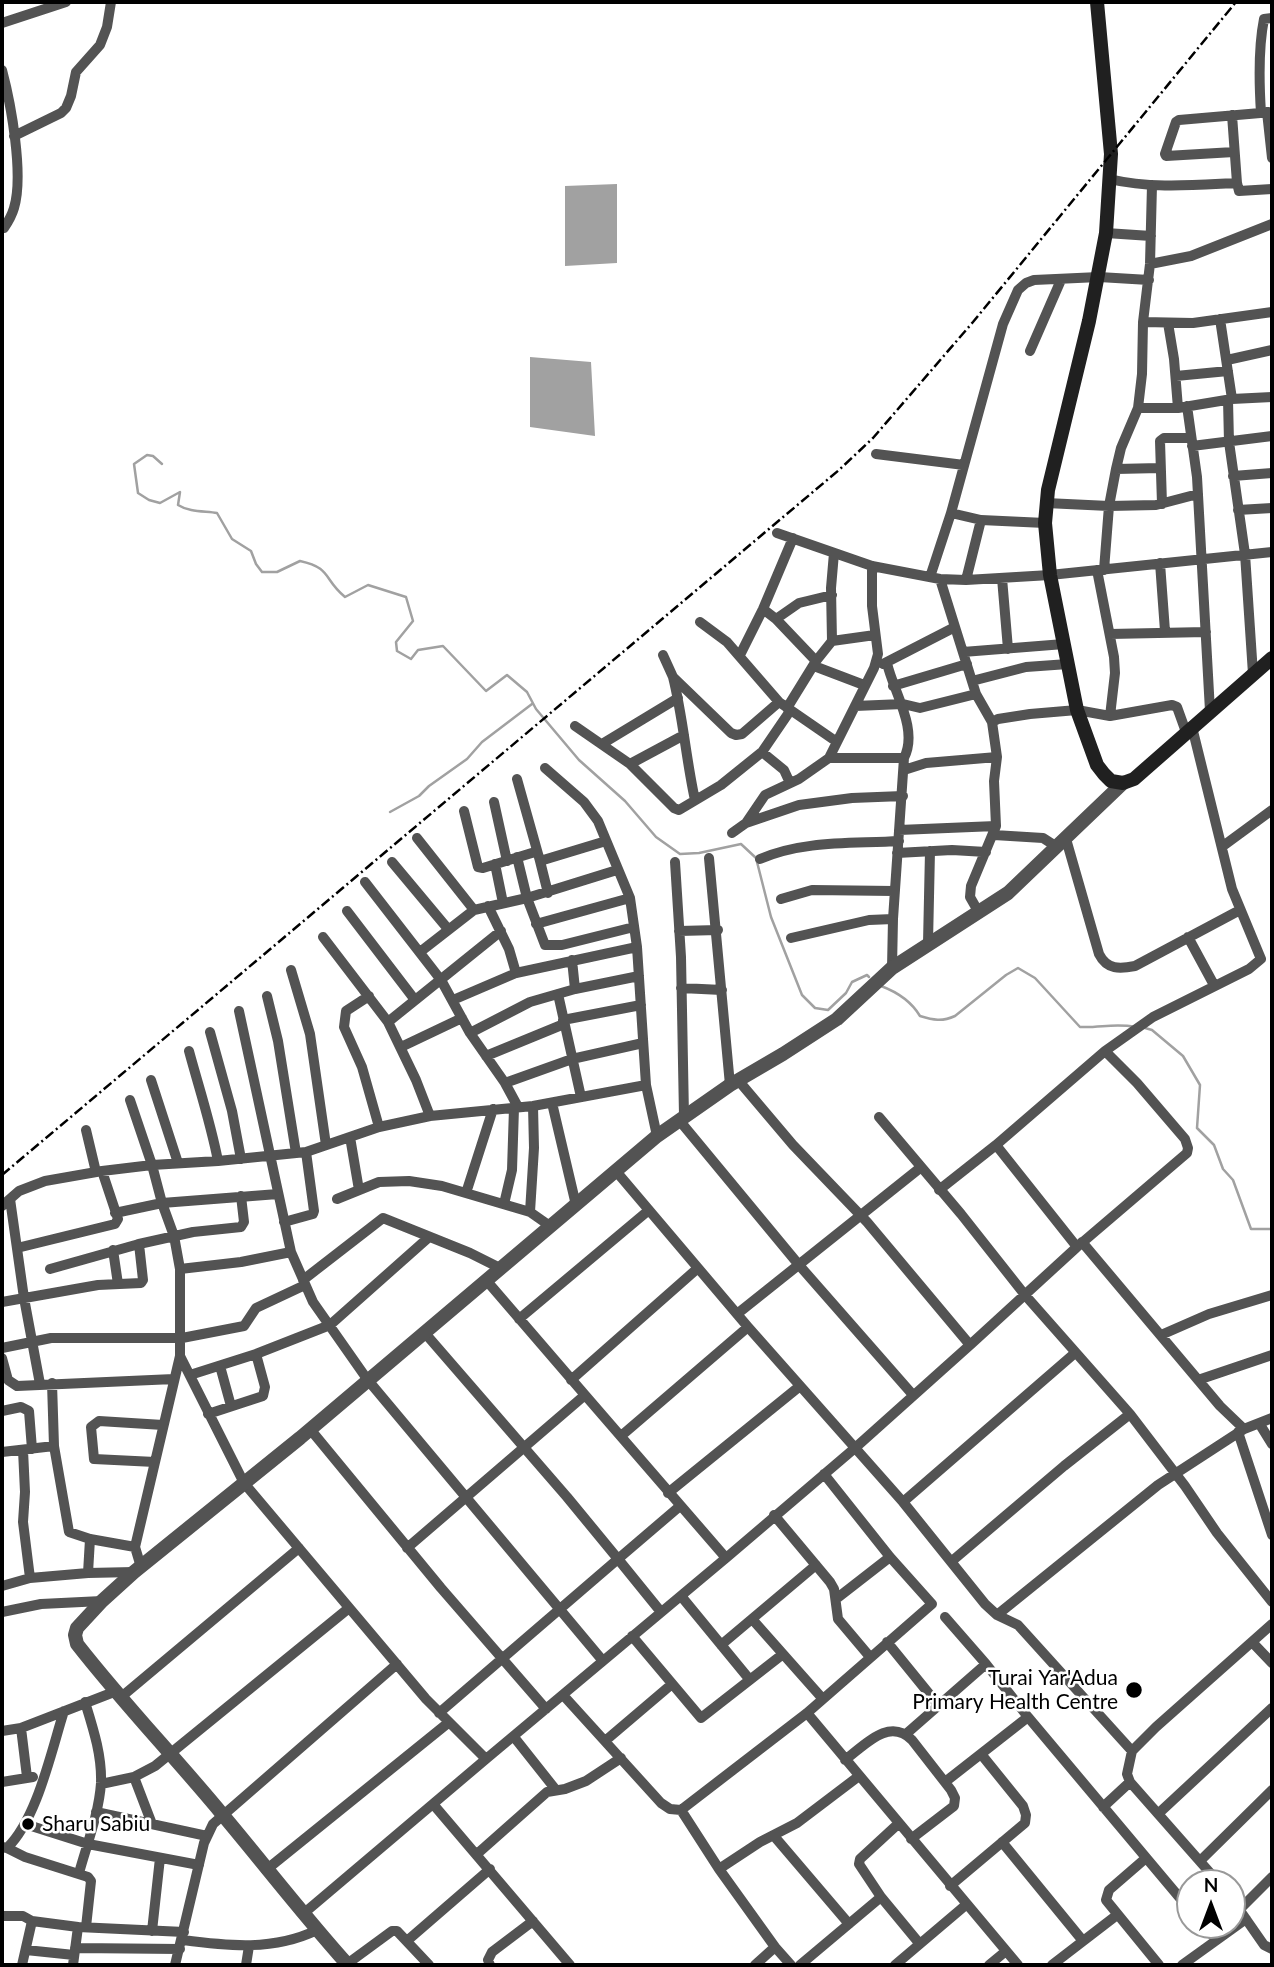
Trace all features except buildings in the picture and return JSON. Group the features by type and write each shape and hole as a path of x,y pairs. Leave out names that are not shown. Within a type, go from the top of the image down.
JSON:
{"main road":[{"path":"1097,2 1108,119 1110,178 1106,233 1099,277 1046,503 1045,523 1050,575 1077,710 1097,765 1111,781 1124,783 1134,779 1272,658"}],"street":[{"path":"2,23 66,2"},
{"path":"14,136 66,108 76,72 100,45 107,27 111,2"},
{"path":"1272,18 1264,19 1259,81 1267,112 1272,158"},
{"path":"2,70 14,136 17,194 12,214 4,228"},
{"path":"1234,152 1165,154 1175,122 1179,120 1267,112"},
{"path":"1232,115 1237,183 1241,192 1272,189"},
{"path":"1110,178 1173,187 1237,183"},
{"path":"1110,716 1115,673 1101,570 1116,469 1121,448 1138,408 1143,322 1149,280 1152,185"},
{"path":"1150,264 1191,256 1272,224"},
{"path":"1106,233 1151,236"},
{"path":"978,911 970,892 977,869 995,830 994,780 997,757 992,722 976,694 955,626 935,578 964,465 1003,324 1018,290 1034,280 1099,277 1149,280"},
{"path":"1030,351 1061,280"},
{"path":"1143,322 1193,323 1272,312"},
{"path":"1220,319 1228,366 1229,442 1245,554 1253,674"},
{"path":"1168,323 1198,494 1210,711"},
{"path":"1176,376 1228,366 1272,349"},
{"path":"1138,408 1182,407 1230,399 1272,397"},
{"path":"1161,504 1160,441 1164,438 1191,442 1229,442 1272,436"},
{"path":"876,454 964,465"},
{"path":"1116,469 1160,468"},
{"path":"1233,476 1272,473"},
{"path":"1046,503 1110,506 1161,504 1198,494"},
{"path":"1238,510 1272,508"},
{"path":"951,513 981,520 1045,523"},
{"path":"966,580 981,520"},
{"path":"777,533 872,566 935,578 966,580 1050,575 1272,552"},
{"path":"740,655 793,538"},
{"path":"575,726 630,764 674,808 683,808 721,785 762,752 786,707 832,641 834,553"},
{"path":"1160,564 1165,631"},
{"path":"746,823 760,798 829,758 874,668 878,654 872,566"},
{"path":"1002,578 1008,649"},
{"path":"776,618 799,603 832,594"},
{"path":"763,609 776,618 815,663 864,685"},
{"path":"700,622 727,642 786,707 837,742"},
{"path":"874,668 955,626"},
{"path":"1110,634 1206,632"},
{"path":"832,641 875,635"},
{"path":"963,652 1064,644"},
{"path":"663,655 673,677 678,698 695,800"},
{"path":"887,663 892,686 903,705 907,722 908,751 904,758 891,968"},
{"path":"892,686 967,664"},
{"path":"972,681 1017,669 1068,664"},
{"path":"673,677 736,735 786,707"},
{"path":"855,706 903,705 919,708 976,694"},
{"path":"602,744 678,698"},
{"path":"939,1190 1105,1051 1153,1017 1249,969 1261,959 1232,889 1223,846 1189,729 1175,705 1110,716 1077,710 1030,714 992,722"},
{"path":"630,764 684,735"},
{"path":"762,752 784,770 790,783"},
{"path":"904,770 926,763 997,757"},
{"path":"829,758 904,758"},
{"path":"545,768 584,802 598,821 630,898 637,947 646,1085 657,1136"},
{"path":"517,779 548,893"},
{"path":"429,1965 402,1934 392,1931 347,1965 222,1815 117,1695 77,1644 77,1628 102,1601 138,1570 310,1429 657,1136 734,1082 837,1018 891,968 1008,893 1124,783"},
{"path":"732,833 746,823 799,805 903,796"},
{"path":"494,803 506,861 503,903"},
{"path":"1223,846 1272,810"},
{"path":"464,811 478,867 606,841"},
{"path":"760,859 779,851 810,845 899,835 995,830 1062,843"},
{"path":"417,838 474,910"},
{"path":"1062,843 1103,962 1109,966 1121,968 1135,965 1240,910"},
{"path":"928,943 930,851"},
{"path":"897,853 986,852"},
{"path":"709,858 734,1082 860,1214 970,1345"},
{"path":"506,861 527,898 543,942 551,946 634,927"},
{"path":"392,862 448,929"},
{"path":"675,862 681,988 682,1118 799,1265 913,1395"},
{"path":"420,952 474,910 548,893 617,870"},
{"path":"366,882 441,980 470,1033 505,1083 516,1108 512,1170 504,1204"},
{"path":"781,899 812,890 894,891"},
{"path":"536,924 630,898"},
{"path":"488,906 501,931 516,972"},
{"path":"347,911 415,1000"},
{"path":"791,938 869,920 892,919"},
{"path":"679,931 718,930"},
{"path":"388,1022 501,931"},
{"path":"324,937 388,1022 430,1116"},
{"path":"1188,937 1214,985"},
{"path":"453,1000 516,972 637,947"},
{"path":"572,960 575,989"},
{"path":"291,970 308,1027 326,1145"},
{"path":"470,1033 530,1002 575,989 639,976"},
{"path":"681,988 722,990"},
{"path":"558,994 581,1097"},
{"path":"267,996 314,1211 313,1214 284,1222"},
{"path":"369,996 346,1011 344,1027 362,1067 379,1127"},
{"path":"486,1056 564,1022 640,1005"},
{"path":"239,1011 291,1252 304,1283 367,1379 603,1661"},
{"path":"401,1047 462,1018"},
{"path":"210,1032 232,1111 241,1159"},
{"path":"505,1083 572,1059 643,1043"},
{"path":"189,1051 210,1121 218,1161"},
{"path":"303,1914 855,1448 1080,1245 1187,1153 1185,1139 1137,1083 1105,1051"},
{"path":"152,1080 177,1163"},
{"path":"40,1384 17,1248 6,1203 19,1191 45,1181 99,1171 301,1152 379,1127 430,1116 533,1106 646,1085"},
{"path":"130,1100 174,1236 180,1269 182,1338 135,1547 138,1570"},
{"path":"552,1103 576,1205"},
{"path":"530,1212 533,1106"},
{"path":"466,1193 493,1109"},
{"path":"879,1117 919,1168 961,1214 1025,1296 1130,1414 1217,1533 1272,1602"},
{"path":"534,1133 556,1122"},
{"path":"17,1248 115,1224 118,1219 86,1130"},
{"path":"350,1138 359,1190"},
{"path":"996,1145 1241,1430 1272,1535"},
{"path":"737,1314 919,1168"},
{"path":"615,1170 748,1327 903,1502 976,1593 997,1615 1018,1625 1132,1751"},
{"path":"337,1199 379,1182 409,1181 466,1193 530,1212 550,1226"},
{"path":"115,1213 162,1203 278,1194"},
{"path":"50,1269 113,1250 174,1236 215,1228 241,1227 244,1222 241,1196"},
{"path":"519,1319 649,1210"},
{"path":"2,1348 51,1338 182,1338 244,1326 256,1308 304,1283 378,1220 388,1219 500,1268"},
{"path":"190,1375 256,1354 330,1325 428,1238"},
{"path":"2,1302 98,1285 136,1284 143,1280 139,1244"},
{"path":"113,1250 118,1284"},
{"path":"180,1269 240,1262 291,1252"},
{"path":"571,1380 698,1268"},
{"path":"486,1280 726,1558"},
{"path":"1161,1335 1209,1314 1272,1295"},
{"path":"621,1436 748,1327"},
{"path":"424,1332 568,1497 661,1612"},
{"path":"903,1502 1075,1353"},
{"path":"208,1414 263,1396 265,1392 256,1354"},
{"path":"1198,1380 1272,1355"},
{"path":"180,1356 244,1483 439,1713 486,1759"},
{"path":"2,1358 8,1380 12,1384 174,1379"},
{"path":"220,1366 231,1406"},
{"path":"52,1383 54,1446 69,1532 90,1539 135,1547"},
{"path":"668,1493 800,1386"},
{"path":"407,1548 585,1395"},
{"path":"2,1411 21,1407 29,1411 23,1522 30,1578"},
{"path":"952,1562 1064,1466 1130,1414"},
{"path":"997,1615 1175,1472 1241,1430 1272,1418"},
{"path":"155,1462 94,1460 91,1427 99,1421 163,1424"},
{"path":"1259,1423 1272,1444"},
{"path":"310,1429 407,1548 546,1709"},
{"path":"2,1452 54,1446"},
{"path":"563,1695 661,1803 670,1809 681,1810 807,1713 932,1604 890,1557 824,1474"},
{"path":"439,1713 680,1506"},
{"path":"774,1515 834,1588 838,1619 870,1657"},
{"path":"88,1573 90,1539"},
{"path":"2,1731 21,1728 85,1702 117,1695 299,1548"},
{"path":"836,1599 890,1557"},
{"path":"721,1645 816,1565"},
{"path":"2,1586 30,1578 138,1570"},
{"path":"681,1596 750,1680"},
{"path":"2,1612 41,1604 102,1601"},
{"path":"101,1784 134,1777 155,1766 349,1608"},
{"path":"945,1617 1176,1893"},
{"path":"752,1619 822,1698"},
{"path":"1208,1869 1130,1782 1126,1774 1132,1751 1272,1624"},
{"path":"632,1636 701,1718 783,1654"},
{"path":"887,1643 939,1706"},
{"path":"1252,1643 1272,1663"},
{"path":"175,1965 199,1865 212,1824 397,1664"},
{"path":"906,1734 986,1664"},
{"path":"605,1741 672,1684"},
{"path":"79,1873 101,1784 95,1734 85,1702"},
{"path":"1159,1814 1272,1708"},
{"path":"4,1847 16,1839 25,1824 44,1776 64,1711"},
{"path":"807,1713 1018,1965"},
{"path":"945,1782 1028,1717"},
{"path":"266,1870 448,1723"},
{"path":"21,1728 27,1777"},
{"path":"845,1760 885,1730 906,1734 945,1782 954,1798 954,1806 911,1839"},
{"path":"514,1737 556,1790"},
{"path":"950,1886 1025,1823 1023,1806 981,1754"},
{"path":"477,1854 547,1791 565,1790 586,1781 621,1758"},
{"path":"2,1782 44,1776"},
{"path":"719,1869 797,1823 859,1776"},
{"path":"134,1777 152,1824"},
{"path":"1103,1807 1130,1782"},
{"path":"1201,1860 1272,1790"},
{"path":"433,1804 570,1965"},
{"path":"681,1810 719,1869 791,1965"},
{"path":"96,1812 207,1836"},
{"path":"25,1824 88,1844 199,1865"},
{"path":"898,1824 860,1859 859,1864 881,1897 919,1943"},
{"path":"774,1836 849,1924"},
{"path":"1002,1842 1083,1941"},
{"path":"4,1847 25,1857 79,1873 91,1881 74,1956"},
{"path":"152,1931 160,1858"},
{"path":"1146,1858 1106,1894 1106,1900 1159,1965"},
{"path":"408,1940 490,1869"},
{"path":"1246,1911 1266,1889 1272,1877"},
{"path":"800,1965 881,1897"},
{"path":"895,1965 967,1904"},
{"path":"1052,1965 1117,1915"},
{"path":"2,1922 2,1916 23,1916 33,1921 152,1931 182,1940 249,1946 300,1938 317,1930"},
{"path":"1246,1918 1264,1945 1272,1949"},
{"path":"22,1965 33,1921"},
{"path":"490,1965 488,1960 492,1952 533,1921"},
{"path":"1182,1965 1216,1939"},
{"path":"26,1950 74,1956 182,1940"},
{"path":"246,1965 249,1946"},
{"path":"755,1965 775,1947"},
{"path":"989,1965 1006,1951"}],"shaded area":[{"path":"617,184 617,263 565,266 565,186"},
{"path":"530,357 591,362 595,436 530,427"}],"waterway":[{"path":"162,464 153,456 147,455 134,464 138,493 160,503 180,492 178,505 217,513 232,539 251,551 262,572 277,572 300,561 323,571 345,597 368,585 406,597 413,621 396,642 397,651 411,659 418,650 443,646 486,691 507,675 527,692 536,709 579,760 625,801 656,837 680,854 741,844 756,858 771,917 802,995 815,1008 828,1010 846,993 852,982 867,975 869,977"},
{"path":"390,812 419,796 532,704"},
{"path":"881,986 903,998 920,1016 942,1020 955,1016 1018,968 1035,978 1080,1027 1135,1027"},
{"path":"1145,1028 1152,1030 1183,1056 1200,1085 1197,1128 1214,1145 1223,1169 1233,1180 1251,1229 1272,1229"}],"railway":[{"path":"2,1175 839,470 873,438 973,322 1236,2"}],"place":[{"name":"Turai Yar'Adua Primary Health Centre","path":"1134,1690"},
{"name":"Sharu Sabiu","path":"28,1824"}]}
